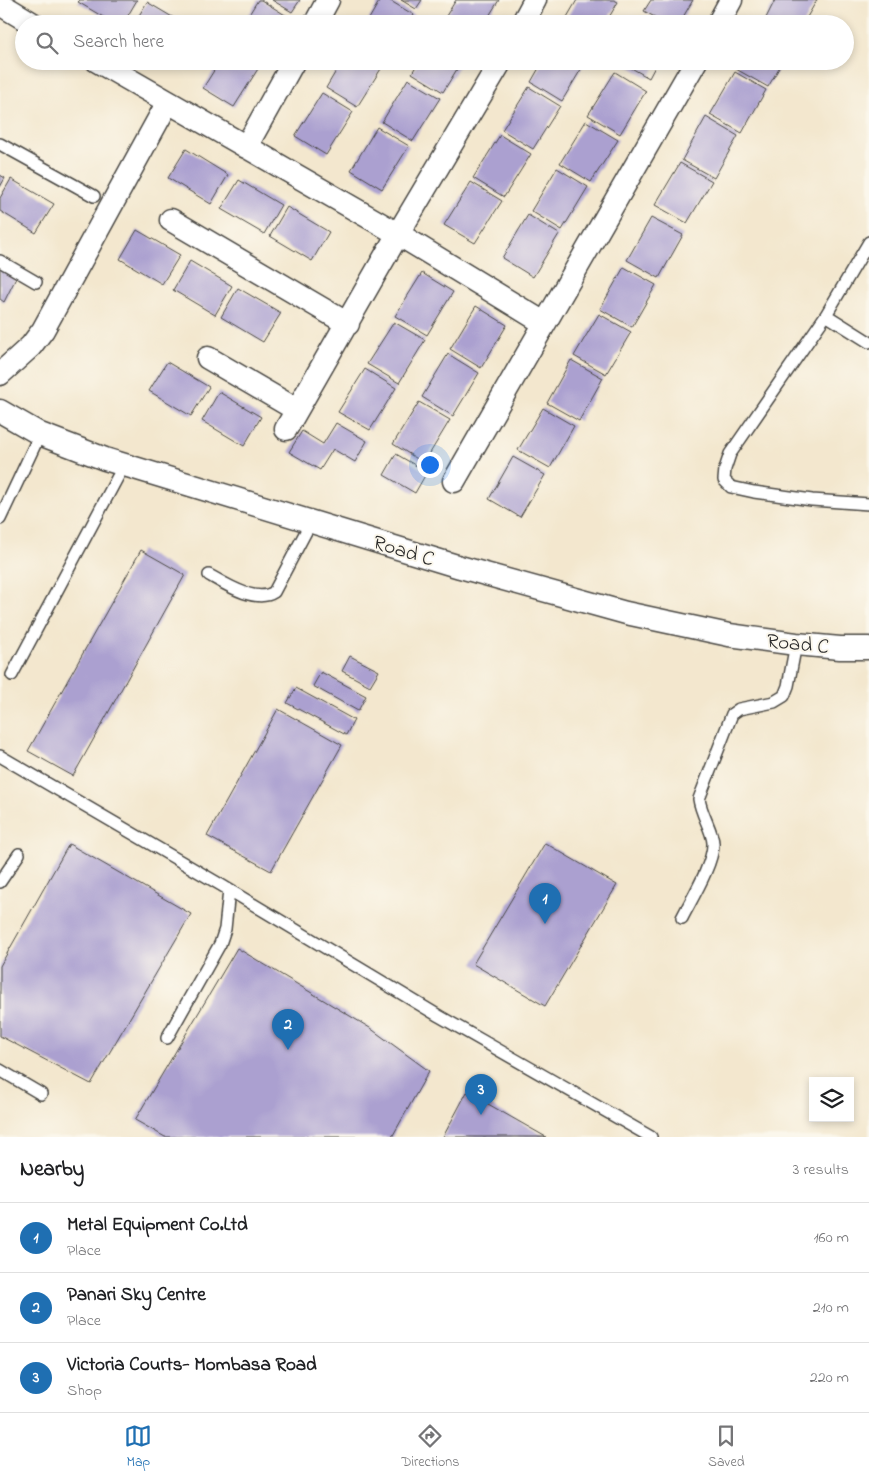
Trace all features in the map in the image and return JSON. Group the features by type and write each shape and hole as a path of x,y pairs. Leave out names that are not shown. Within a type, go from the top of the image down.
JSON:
{"street":[{"path":"319,15 328,0"},
{"path":"527,15 535,0"},
{"path":"723,15 731,0"},
{"path":"0,4 18,15"},
{"path":"113,70 398,234 544,323"},
{"path":"246,148 289,70"},
{"path":"286,429 398,234 496,70"},
{"path":"454,481 691,70"},
{"path":"0,374 31,346 43,330 168,102"},
{"path":"171,220 348,324"},
{"path":"208,358 298,410"},
{"name":"Road C","path":"0,411 40,434 124,465 460,567 626,613 729,635 796,644 840,648 869,648"}],"lane":[{"path":"0,144 94,196"},
{"path":"869,242 826,315 730,454 724,480 731,487 754,492 812,500 869,504"},
{"path":"0,261 36,282"},
{"path":"826,315 869,342"},
{"path":"0,518 40,434"},
{"path":"12,675 124,465"},
{"path":"209,575 239,591 269,595 274,592 311,522"},
{"path":"682,918 704,876 712,853 714,842 700,810 699,800 732,714 739,709 774,702 784,696 788,686 796,644"},
{"path":"0,756 229,890 438,1016 651,1137"},
{"path":"0,882 19,854"},
{"path":"167,1038 220,944 225,929 229,890"},
{"path":"0,1070 41,1094"}],"building":[{"path":"80,0 137,0 128,15 100,15 78,2"},
{"path":"258,0 261,0 285,15 249,15"},
{"path":"272,0 300,0 292,12"},
{"path":"380,0 389,0 414,15 371,15"},
{"path":"401,0 422,0 416,9"},
{"path":"456,0 499,0 490,15 447,15"},
{"path":"577,0 614,0 618,2 610,15 568,15"},
{"path":"651,0 693,0 684,15 651,15 644,11"},
{"path":"775,0 817,0 808,15 768,15"},
{"path":"147,2 169,15 139,15"},
{"path":"214,70 257,70 234,107 203,88"},
{"path":"337,70 380,70 357,107 326,88"},
{"path":"414,70 456,70 443,92 412,73"},
{"path":"538,70 581,70 562,101 531,82"},
{"path":"635,70 653,70 649,78"},
{"path":"738,70 778,70 768,87"},
{"path":"615,72 646,91 620,134 588,115"},
{"path":"735,72 766,90 742,133 710,115"},
{"path":"408,79 440,98 413,141 382,122"},
{"path":"529,87 560,106 533,149 502,130"},
{"path":"322,93 353,112 326,155 295,136"},
{"path":"706,117 738,136 714,178 682,160"},
{"path":"586,121 618,140 591,182 560,163"},
{"path":"377,127 409,146 382,189 351,170"},
{"path":"500,135 531,154 504,197 473,178"},
{"path":"186,149 228,175 211,204 168,178"},
{"path":"680,163 712,181 687,223 655,205"},
{"path":"557,168 588,187 562,230 531,211"},
{"path":"0,175 5,178 0,187"},
{"path":"11,179 54,204 36,233 0,211 0,198"},
{"path":"239,180 281,205 264,234 221,209"},
{"path":"471,182 502,201 475,243 444,225"},
{"path":"287,207 329,232 312,261 270,236"},
{"path":"528,215 559,234 533,277 502,258"},
{"path":"651,218 683,235 659,278 627,260"},
{"path":"137,230 180,255 162,284 120,259"},
{"path":"0,261 19,272 4,302 0,299"},
{"path":"190,261 232,286 215,315 173,290"},
{"path":"624,267 656,285 632,327 600,309"},
{"path":"422,273 453,292 427,335 395,316"},
{"path":"238,288 281,313 263,342 221,317"},
{"path":"476,306 507,325 481,368 450,349"},
{"path":"599,314 631,332 606,374 574,356"},
{"path":"394,322 425,340 399,383 367,364"},
{"path":"448,354 479,373 453,416 422,397"},
{"path":"571,360 603,378 579,421 547,403"},
{"path":"167,362 209,387 191,416 149,391"},
{"path":"365,369 396,388 370,430 338,412"},
{"path":"219,392 261,417 244,446 202,421"},
{"path":"419,402 450,420 424,463 393,444"},
{"path":"543,408 574,426 550,468 518,450"},
{"path":"336,423 367,441 355,462 333,449 320,470 289,452 302,431 323,444"},
{"path":"396,454 427,472 415,493 384,475"},
{"path":"513,457 545,475 520,517 489,499"},
{"path":"141,550 185,575 73,776 28,751"},
{"path":"350,656 379,671 370,686 342,671"},
{"path":"321,672 366,696 358,711 313,686"},
{"path":"296,688 354,720 346,735 287,703"},
{"path":"278,709 342,745 271,871 207,836"},
{"path":"545,843 617,885 545,1006 473,964"},
{"path":"69,844 191,914 91,1084 0,1036 0,966"},
{"path":"237,948 370,1028 429,1071 392,1137 165,1137 135,1120"},
{"path":"467,1092 546,1137 443,1137"}],"place":[{"name":"Metal Equipment Co.Ltd","path":"545,924"},
{"name":"Panari Sky Centre","path":"288,1050"},
{"name":"Victoria Courts- Mombasa Road","path":"481,1115"}]}
